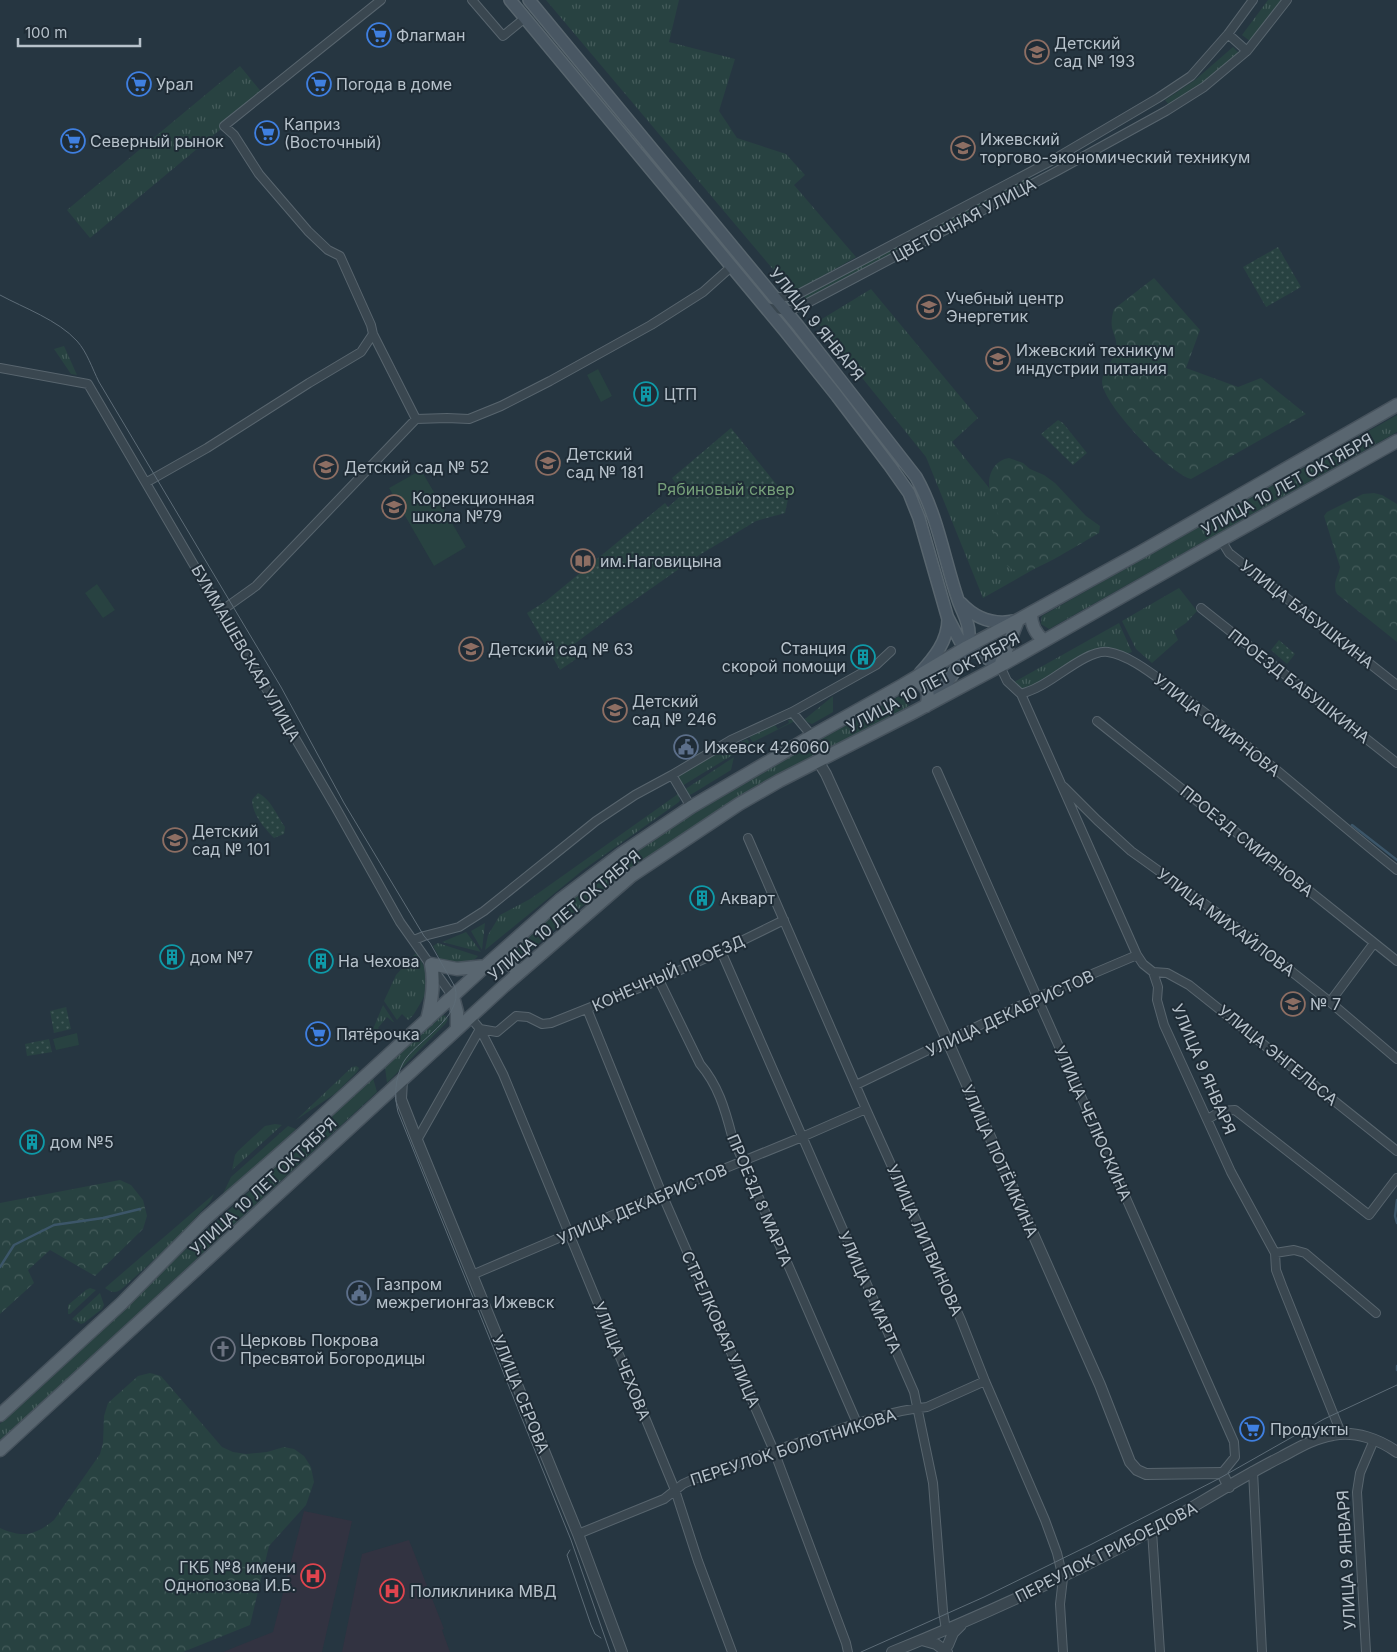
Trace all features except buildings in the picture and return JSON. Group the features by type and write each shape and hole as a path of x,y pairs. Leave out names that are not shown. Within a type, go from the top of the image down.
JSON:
{"main road":[{"name":"УЛИЦА 9 ЯНВАРЯ","path":"510,0 785,331 837,396 909,493 919,518 947,614 948,625 937,652 913,680"},
{"name":"УЛИЦА 9 ЯНВАРЯ","path":"529,0 775,297 916,477 924,491 937,525 958,600 969,627 969,639 964,655 949,680 926,706"},
{"name":"УЛИЦА 10 ЛЕТ ОКТЯБРЯ","path":"0,1415 122,1302 206,1219 486,966 560,900 622,854 690,807 913,680 967,646 1141,552 1397,405"},
{"name":"УЛИЦА 10 ЛЕТ ОКТЯБРЯ","path":"0,1450 520,971 631,876 739,804 779,781 1000,666 1397,441"},
{"path":"958,600 970,613 989,622 1018,620"},
{"path":"1031,613 1031,622 1034,630 1044,641"},
{"path":"947,614 960,641 1000,666 1018,620"},
{"path":"913,680 921,683 926,689 929,698 926,706"},
{"path":"509,946 504,956 508,963 520,971"},
{"path":"427,1020 433,986 433,974 430,964 456,969 486,966"},
{"path":"453,997 457,1012 457,1029"}],"street":[{"path":"381,0 224,126 234,135 259,174 308,231 328,250 340,256 371,325 373,334 416,419"},
{"path":"472,0 503,36 525,18"},
{"name":"ЦВЕТОЧНАЯ УЛИЦА","path":"793,298 1051,161 1158,98 1191,76 1228,34 1253,0"},
{"name":"ЦВЕТОЧНАЯ УЛИЦА","path":"786,311 800,307 910,250 1166,111 1204,87 1247,51 1287,0"},
{"path":"1228,34 1247,51"},
{"path":"1158,98 1166,111"},
{"path":"1051,161 1057,171"},
{"path":"903,239 910,250"},
{"path":"221,611 256,586 416,419 469,419 501,406 651,325 703,292 732,267"},
{"path":"775,297 793,298 786,311 785,331"},
{"path":"765,307 786,311"},
{"path":"799,327 800,307"},
{"path":"147,482 205,449 361,352 373,334"},
{"name":"БУММАШЕВСКАЯ УЛИЦА","path":"0,368 88,384 382,887 400,922 453,997"},
{"name":"УЛИЦА БАБУШКИНА","path":"1221,540 1229,553 1397,685"},
{"name":"ПРОЕЗД БАБУШКИНА","path":"1201,608 1397,764"},
{"path":"414,940 459,927 484,912 596,821 635,795 672,776 731,740 792,712 876,666 891,651"},
{"name":"УЛИЦА СМИРНОВА","path":"1021,694 1039,687 1065,668 1092,655 1107,651 1123,657 1148,671 1205,712 1397,870"},
{"path":"1000,666 1007,680 1021,694 1137,955 1143,964 1153,972"},
{"path":"792,712 812,736"},
{"name":"ПРОЕЗД СМИРНОВА","path":"1097,721 1397,962"},
{"name":"УЛИЦА ПОТЁМКИНА","path":"818,761 826,774 948,1042 1100,1385 1130,1462 1137,1470 1146,1474 1222,1473"},
{"name":"УЛИЦА ЧЕЛЮСКИНА","path":"937,771 1234,1442 1235,1457 1222,1473"},
{"path":"672,776 690,807"},
{"name":"УЛИЦА МИХАЙЛОВА","path":"1060,782 1096,820 1131,851 1223,917 1330,1002 1397,1059"},
{"name":"УЛИЦА ЛИТВИНОВА","path":"748,838 866,1109 961,1320 1045,1520 1057,1553 1062,1578 1060,1606 1063,1652"},
{"name":"КОНЕЧНЫЙ ПРОЕЗД","path":"480,1029 497,1032 516,1016 528,1017 542,1024 551,1023 659,980 721,952 784,920"},
{"path":"1330,1002 1374,943"},
{"name":"УЛИЦА 8 МАРТА","path":"721,952 914,1392 933,1483 948,1650"},
{"name":"УЛИЦА ДЕКАБРИСТОВ","path":"856,1085 1038,998 1137,955"},
{"name":"УЛИЦА 9 ЯНВАРЯ","path":"1153,972 1158,987 1157,1000 1164,1025 1231,1172 1275,1253 1276,1270 1341,1433"},
{"name":"УЛИЦА ЭНГЕЛЬСА","path":"1153,972 1167,973 1189,984 1397,1150"},
{"name":"ПРОЕЗД 8 МАРТА","path":"659,980 700,1064 709,1074 723,1104 732,1136 857,1423"},
{"name":"СТРЕЛКОВАЯ УЛИЦА","path":"587,1009 662,1194 774,1451 848,1652"},
{"name":"УЛИЦА ЧЕХОВА","path":"470,1017 480,1029 503,1074 570,1234 675,1490 698,1561 732,1652"},
{"path":"417,1140 480,1029"},
{"name":"УЛИЦА СЕРОВА","path":"402,1080 401,1099 578,1534 622,1652"},
{"name":"УЛИЦА ДЕКАБРИСТОВ","path":"472,1275 866,1109"},
{"path":"1208,1119 1221,1110 1235,1110 1369,1215 1397,1178"},
{"path":"1275,1253 1294,1250 1305,1253 1376,1313"},
{"name":"ПЕРЕУЛОК БОЛОТНИКОВА","path":"578,1534 664,1499 683,1484 694,1479 857,1423 927,1407 985,1381"},
{"path":"1341,1433 1359,1435 1374,1440 1397,1452"},
{"name":"ПЕРЕУЛОК ГРИБОЕДОВА","path":"892,1652 1062,1578 1152,1531 1253,1471 1314,1440 1341,1433"},
{"name":"УЛИЦА 9 ЯНВАРЯ","path":"1366,1652 1357,1492 1360,1473 1374,1440"},
{"path":"1253,1471 1262,1652"},
{"path":"1222,1473 1229,1487"},
{"path":"1152,1531 1160,1652"},
{"path":"922,1640 948,1650 953,1633 964,1622"}],"shaded area":[{"name":"ГКБ №8 имени Однопозова И.Б.","path":"304,1511 352,1521 322,1652 223,1652 273,1632"},
{"name":"Поликлиника МВД","path":"409,1540 444,1629 442,1630 450,1652 342,1652 362,1554"}],"green space":[{"path":"546,0 679,0 669,42 735,59 719,111 737,138 786,154 805,175 794,185 856,257 793,293"},
{"path":"1268,0 1281,0 1250,41 1242,35"},
{"path":"1233,47 1239,53 1201,84 1169,105 1165,100 1195,80"},
{"path":"240,66 263,94 90,238 67,210"},
{"path":"1029,175 1032,181 912,246 909,239"},
{"path":"902,242 905,249 807,301 803,295"},
{"path":"1278,247 1301,287 1266,307 1243,267"},
{"path":"1154,278 1200,330 1186,368 1238,387 1261,378 1306,414 1191,479 1168,465 1139,437 1113,406 1105,393 1102,382 1104,373 1115,354 1116,342 1112,326 1114,309"},
{"path":"871,289 978,418 952,442 1007,510 1073,547 983,598 926,457 817,322"},
{"path":"64,346 77,375 71,374 54,349"},
{"path":"598,369 612,396 601,402 587,375"},
{"path":"1397,415 1397,432 1049,629 1041,624 1042,616"},
{"path":"1058,420 1063,423 1087,453 1073,465 1041,434"},
{"name":"Рябиновый сквер","path":"731,428 788,499 785,513 756,521 696,557 569,648 576,659 560,670 527,613 546,601 665,503 668,507 683,494 672,478"},
{"path":"1009,458 1023,463 1055,483 1086,516 1100,526 1099,533 1047,563 1027,571 1020,572 1005,564 998,555 994,544 993,535 998,511 989,488 989,482 995,466"},
{"path":"421,470 466,547 434,566 389,488"},
{"path":"1374,493 1382,495 1397,504 1397,642 1337,594 1335,584 1340,567 1324,516 1327,512 1363,494"},
{"path":"97,584 115,610 103,618 85,593"},
{"path":"1179,588 1197,611 1186,623 1174,631 1178,640 1152,663 1136,649 1122,621"},
{"path":"1119,623 1132,652 1106,648 1081,658 1030,688 1021,689 1014,682"},
{"path":"1279,640 1295,654 1287,664 1271,650"},
{"path":"903,694 909,706 730,802 640,863 576,911 516,963 510,956 565,903 637,848 727,791"},
{"path":"833,696 833,712 812,724 807,722 805,719"},
{"path":"793,719 795,721 753,742 749,737 775,725 778,729 789,723 788,720"},
{"path":"747,739 750,743 749,745 682,786 676,776 720,752 723,756 730,752 729,748"},
{"path":"734,757 731,770 692,794 689,795 684,790"},
{"path":"258,793 267,799 273,808 285,827 284,834 274,838 260,821 254,811 252,800"},
{"path":"678,794 679,802 583,870 485,950 488,935 500,915 530,899"},
{"path":"485,923 482,950 471,931"},
{"path":"466,932 481,952 442,942"},
{"path":"438,943 478,956 467,962 443,964 433,946"},
{"path":"416,953 426,972 426,990 412,1017 408,1020 402,1014 397,1020 384,1001 396,975"},
{"path":"383,1005 394,1022 387,1017 378,1028 383,1033 374,1041 371,1034"},
{"path":"66,1007 71,1029 54,1033 50,1011"},
{"path":"443,1015 448,1019 446,1023 387,1083 385,1067"},
{"path":"77,1033 79,1045 56,1050 53,1039"},
{"path":"49,1039 52,1052 27,1056 25,1044"},
{"path":"356,1066 359,1068 357,1072 336,1093 296,1120 352,1067"},
{"path":"373,1078 377,1092 0,1441 0,1424 157,1276"},
{"path":"282,1125 232,1170 235,1155 238,1151 265,1126"},
{"path":"288,1126 296,1129 221,1198 231,1177"},
{"path":"120,1180 131,1185 143,1200 147,1216 143,1229 95,1276 50,1250 28,1270 34,1283 0,1314 0,1203"},
{"path":"214,1194 210,1202 194,1219 189,1228 124,1287 115,1292 105,1288"},
{"path":"90,1288 96,1290 68,1314 68,1305"},
{"path":"100,1293 104,1305 102,1309 81,1324 72,1319"},
{"path":"150,1373 161,1376 222,1447 233,1452 246,1454 267,1452 284,1447 294,1449 304,1456 311,1467 314,1482 306,1505 269,1546 250,1625 183,1652 0,1652 0,1528 15,1533 28,1534 54,1520 100,1454 103,1443 104,1416 108,1403 138,1376"}],"waterway":[{"path":"1352,825 1397,860"},
{"path":"1397,1200 1395,1216 1397,1223"},
{"path":"0,1267 14,1245 54,1225 103,1218 140,1209"}],"tram line":[{"path":"0,295 60,327 77,341 84,350 99,382 281,687 344,803 455,987 456,998 446,1019 417,1046 400,1069 396,1087 398,1112 571,1540 610,1652"},
{"path":"861,1652 984,1597 1090,1545 1220,1478 1324,1419 1397,1385"},
{"path":"570,1550 567,1555 591,1625 595,1634 601,1638"}],"place":[{"name":"Флагман","path":"379,35"},
{"name":"Детский сад № 193","path":"1037,52"},
{"name":"Урал","path":"139,84"},
{"name":"Погода в доме","path":"319,84"},
{"name":"Каприз (Восточный)","path":"267,133"},
{"name":"Северный рынок","path":"73,141"},
{"name":"Ижевский торгово-экономический техникум","path":"963,148"},
{"name":"Учебный центр Энергетик","path":"929,307"},
{"name":"Ижевский техникум индустрии питания","path":"998,359"},
{"name":"ЦТП","path":"646,394"},
{"name":"Детский сад № 181","path":"548,463"},
{"name":"Детский сад № 52","path":"326,467"},
{"name":"Коррекционная школа №79","path":"394,507"},
{"name":"им.Наговицына","path":"583,561"},
{"name":"Детский сад № 63","path":"471,649"},
{"name":"Станция скорой помощи","path":"863,657"},
{"name":"Детский сад № 246","path":"615,710"},
{"name":"Ижевск 426060","path":"686,747"},
{"name":"Детский сад № 101","path":"175,840"},
{"name":"Акварт","path":"702,898"},
{"name":"дом №7","path":"172,957"},
{"name":"На Чехова","path":"321,961"},
{"name":"№ 7","path":"1293,1004"},
{"name":"Пятёрочка","path":"318,1034"},
{"name":"дом №5","path":"32,1142"},
{"name":"Газпром межрегионгаз Ижевск","path":"359,1293"},
{"name":"Церковь Покрова Пресвятой Богородицы","path":"223,1349"},
{"name":"Продукты","path":"1252,1429"},
{"name":"ГКБ №8 имени Однопозова И.Б.","path":"313,1576"},
{"name":"Поликлиника МВД","path":"392,1591"}]}
